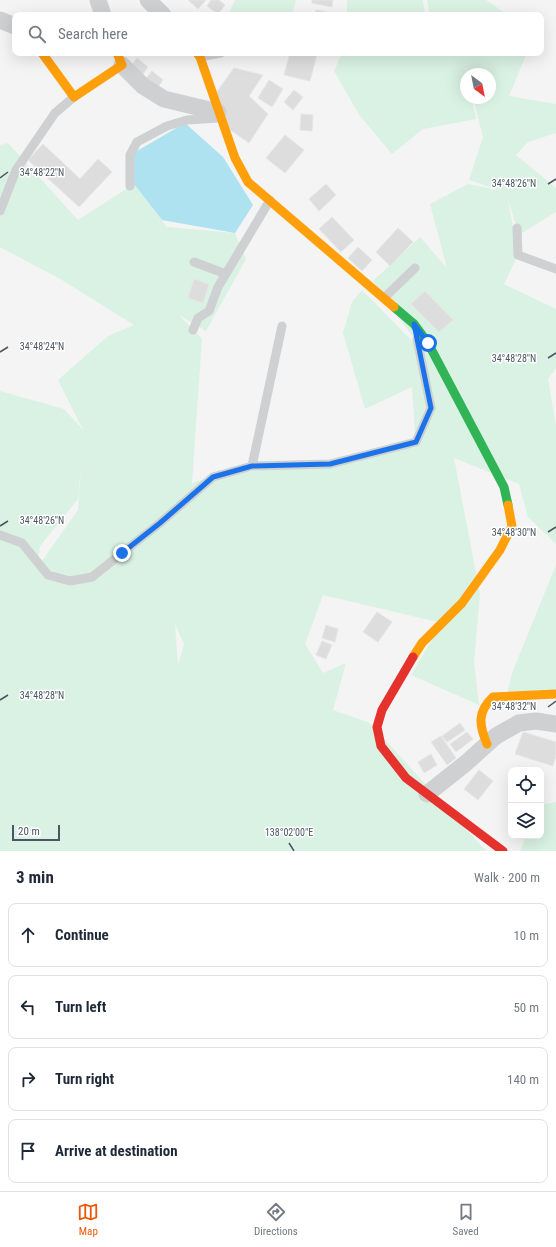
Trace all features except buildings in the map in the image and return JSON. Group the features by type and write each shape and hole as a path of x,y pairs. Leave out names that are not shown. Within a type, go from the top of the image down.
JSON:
{"street":[{"path":"98,0 102,12"},
{"path":"148,0 160,12"},
{"path":"0,20 12,25"},
{"path":"44,56 74,97 119,59 143,86 164,99 220,115"},
{"path":"198,56 234,158 248,182 414,324 428,343 504,487 512,526 500,550 462,603 422,643 382,710 377,727 381,746 406,778 503,851"},
{"path":"486,744 478,724 485,703 493,697 556,694"},
{"path":"427,794 466,763 496,736 520,723 536,721 556,724"}],"lane":[{"path":"0,212 16,170 56,113 74,97"},
{"path":"130,186 130,155 137,142 166,126 187,120 220,115"},
{"path":"193,330 198,318 209,311 218,286 270,200"},
{"path":"517,228 518,255 556,268"},
{"path":"194,262 226,274"},
{"path":"384,298 416,268"},
{"path":"0,535 22,543 48,575 70,580 92,577 160,523 213,477 252,466 330,464 416,442 431,408 414,324"},
{"path":"252,466 282,326"}],"green space":[{"path":"235,0 296,0 293,12 229,12"},
{"path":"347,0 423,0 425,12 347,12"},
{"path":"427,0 486,0 504,12 429,12"},
{"path":"341,56 526,56 509,96 556,104 556,133 528,142 516,155 556,188 556,212 519,235 508,199 518,255 504,284 556,309 556,368 548,379 556,425 556,544 528,517 519,484 454,458 480,594 474,662 479,705 411,675 442,623 323,595 305,644 323,673 346,663 333,710 370,723 486,851 0,851 0,391 64,409 83,430 58,380 108,336 134,325 62,280 0,247 0,145 8,143 78,220 134,184 167,227 235,233 246,259 206,331 179,315 202,339 192,483 208,478 416,447 412,387 365,409 343,333 352,302 362,290 425,354 373,281 420,237 447,268 430,204 468,184 502,191 469,180 483,137 475,104 496,104 496,68 466,68 465,62 466,68 460,68 460,104 473,104 476,119 423,129 392,154 360,116 334,71","holes":["81,466 78,510 37,568 40,546 78,499","175,624 184,644 178,665 175,625"]},
{"path":"556,565 556,694 507,695 512,673"},
{"path":"556,802 556,851 520,851 525,839 544,839 544,804"}],"water":[{"path":"185,123 223,157 253,205 235,233 162,220 134,184 130,155"}],"traffic: fast":[{"path":"394,307 414,324 428,343 504,487 508,505"}],"traffic: slow":[{"path":"44,56 74,97 122,65 118,56"},
{"path":"199,56 235,158 248,182 394,307"},
{"path":"413,657 422,643 462,603 500,550 512,526 508,505"},
{"path":"487,744 482,731 481,719 484,708 493,697 556,694"}],"traffic: jam":[{"path":"413,657 382,710 377,727 381,746 406,778 503,851"}],"route":[{"path":"122,553 160,523 213,477 252,466 330,464 416,442 431,408 414,324 428,343"}]}
